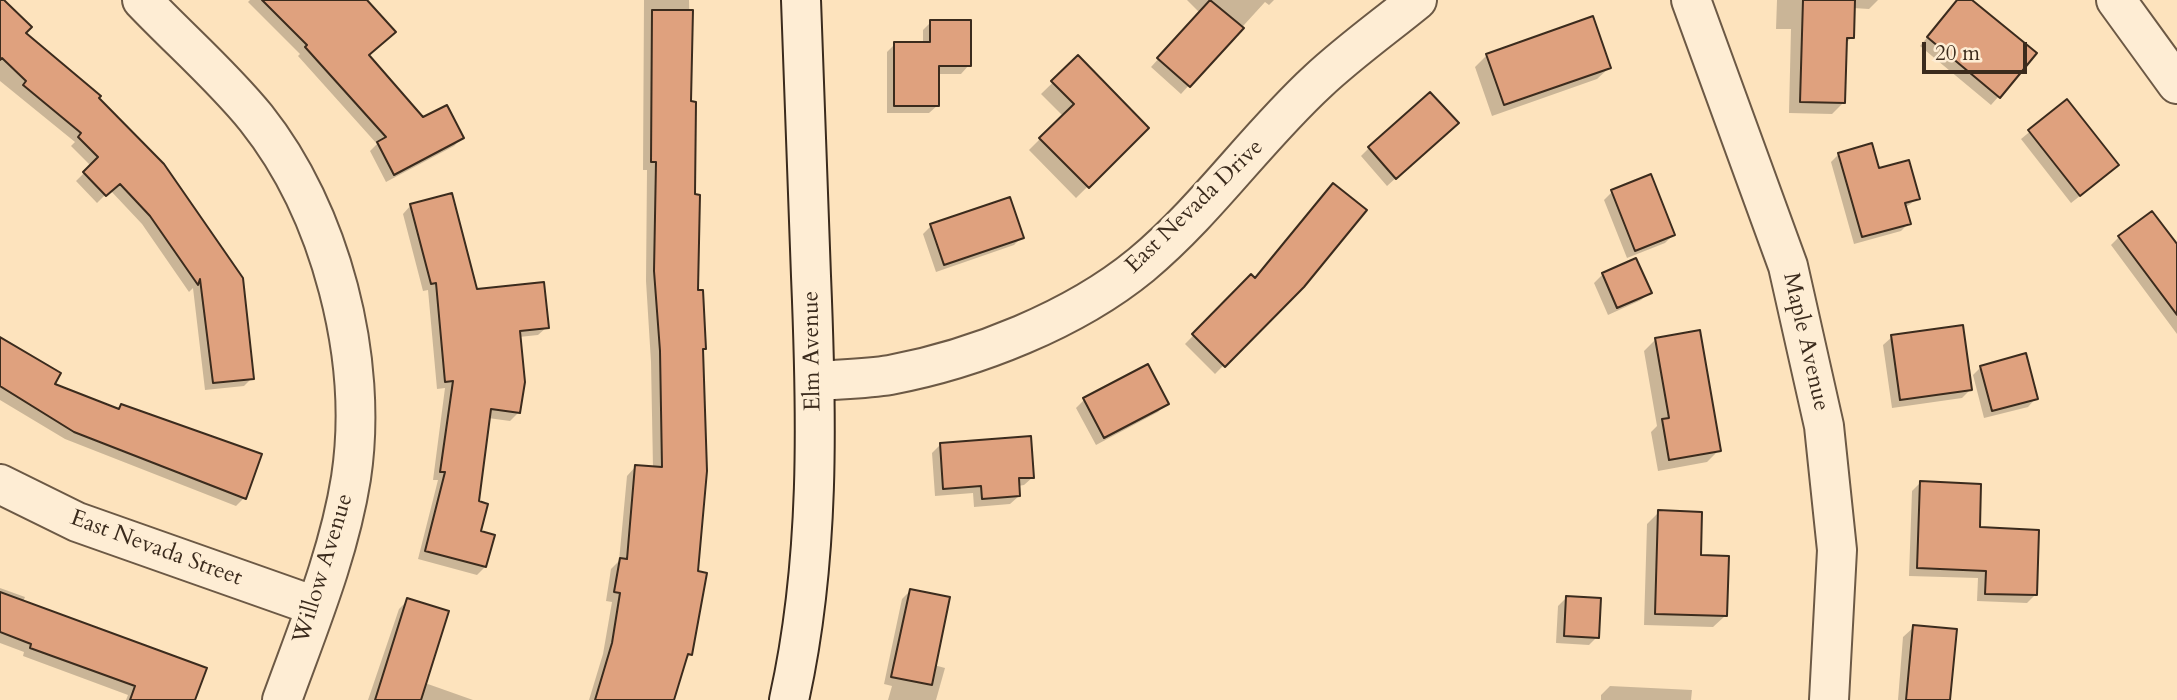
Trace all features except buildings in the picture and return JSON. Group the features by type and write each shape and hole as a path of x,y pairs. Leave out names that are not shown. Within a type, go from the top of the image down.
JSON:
{"street":[{"name":"Willow Avenue","path":"142,0 256,118 289,168 310,209 337,283 352,350 355,415 351,477 338,533 282,700"},
{"name":"Elm Avenue","path":"789,700 808,591 814,526 816,380 801,0"},
{"name":"East Nevada Drive","path":"816,380 889,375 986,348 1057,319 1100,293 1141,265 1184,223 1317,81 1417,0"},
{"name":"Maple Avenue","path":"1690,0 1788,266 1824,426 1837,550 1829,700"},
{"path":"2116,0 2177,84"},
{"name":"East Nevada Street","path":"0,484 77,522 315,606"}]}
